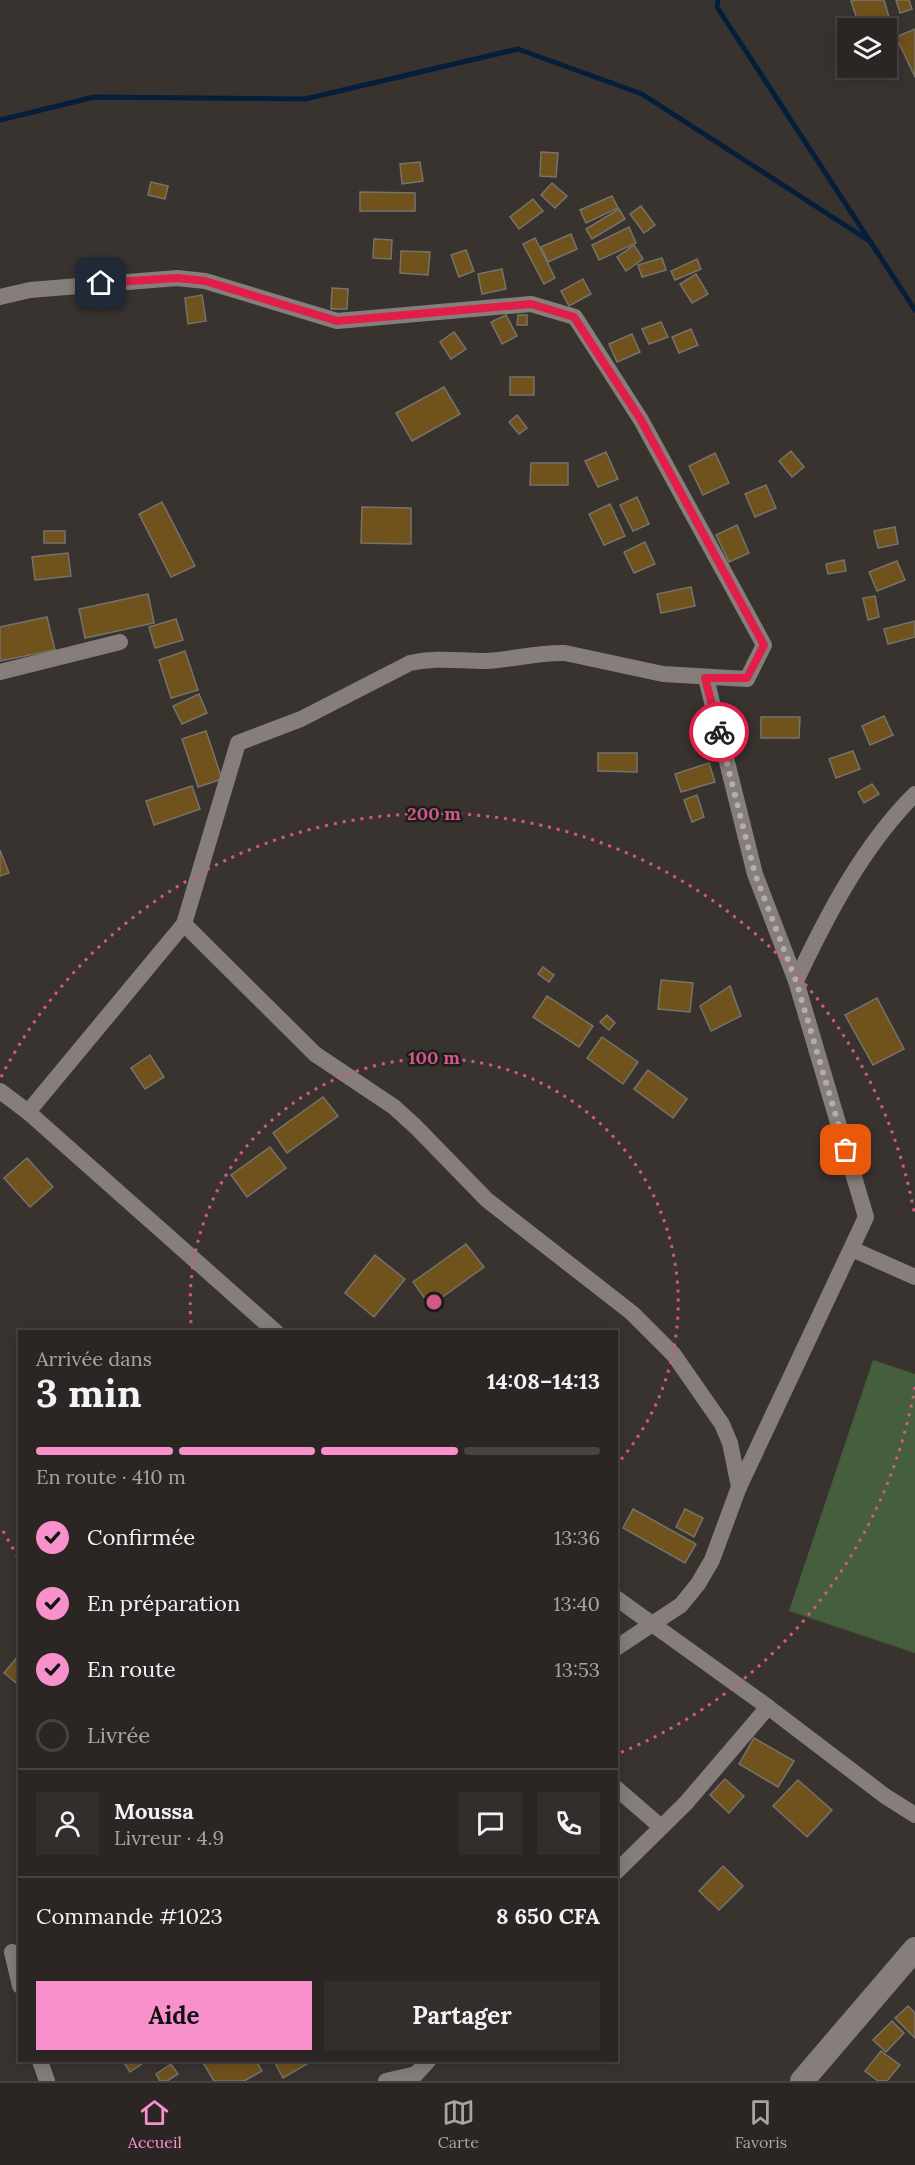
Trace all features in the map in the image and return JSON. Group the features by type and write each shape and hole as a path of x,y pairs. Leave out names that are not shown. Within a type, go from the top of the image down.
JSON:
{"street":[{"path":"0,297 30,290 177,278 205,281 337,321 531,304 574,317 635,411 764,645 747,678 705,678 663,674 565,653 548,652 486,661 429,659 410,663 300,719 238,743 184,924 28,1112"},
{"path":"0,672 120,642"},
{"path":"618,1647 681,1605 698,1584 712,1560 739,1487 866,1217 796,981 755,874 705,678"},
{"path":"796,981 817,936 850,878 896,813 915,794"},
{"path":"184,924 315,1054 394,1107 416,1126 486,1200 632,1313 674,1355 722,1424 730,1443 739,1487"},
{"path":"0,1091 28,1112 274,1330"},
{"path":"852,1249 915,1277"},
{"path":"618,1600 768,1707 885,1796 915,1815"},
{"path":"618,1870 686,1803 768,1707"},
{"path":"618,1790 661,1827"},
{"path":"801,2081 915,1949"},
{"path":"10,1952 18,1979"},
{"path":"40,2062 47,2081"},
{"path":"386,2081 416,2074 427,2062"}],"green space":[{"path":"873,1360 915,1374 915,1653 789,1611"}],"building":[{"path":"884,0 889,18 857,18 851,1"},
{"path":"896,0 909,0 912,9 900,13"},
{"path":"915,29 915,77 897,39 897,37"},
{"path":"541,152 558,153 556,177 540,176"},
{"path":"420,162 423,181 402,184 400,164"},
{"path":"151,182 168,186 165,199 148,195"},
{"path":"552,183 567,196 555,208 541,195"},
{"path":"360,192 415,193 415,211 360,211"},
{"path":"612,196 618,208 586,223 580,210"},
{"path":"533,199 543,211 519,229 510,217"},
{"path":"641,206 655,225 644,233 630,214"},
{"path":"619,209 625,219 592,239 586,229"},
{"path":"629,227 636,243 599,260 592,245"},
{"path":"571,234 577,249 548,262 541,247"},
{"path":"535,238 555,278 544,284 523,244"},
{"path":"374,239 392,240 391,259 373,258"},
{"path":"634,245 643,259 626,271 617,257"},
{"path":"466,250 474,271 459,277 451,255"},
{"path":"401,251 430,252 428,275 400,273"},
{"path":"662,258 666,270 642,277 638,265"},
{"path":"697,259 701,269 675,280 671,271"},
{"path":"502,269 506,289 482,294 478,274"},
{"path":"696,274 708,294 692,303 680,284"},
{"path":"583,279 591,294 569,306 561,291"},
{"path":"332,288 348,289 347,309 331,309"},
{"path":"202,295 206,321 188,324 185,298"},
{"path":"506,315 517,336 502,344 491,322"},
{"path":"518,315 527,315 527,325 517,325"},
{"path":"661,322 668,337 649,344 642,329"},
{"path":"691,329 698,345 679,353 672,337"},
{"path":"454,332 466,349 451,359 440,342"},
{"path":"632,334 640,352 617,362 609,344"},
{"path":"510,377 534,377 534,395 510,395"},
{"path":"444,387 460,414 412,441 396,413"},
{"path":"517,415 527,428 519,434 509,422"},
{"path":"791,451 804,467 792,477 779,461"},
{"path":"606,452 618,479 598,487 585,461"},
{"path":"715,453 729,483 703,495 689,466"},
{"path":"531,463 568,463 568,485 530,485"},
{"path":"766,485 776,508 755,517 745,494"},
{"path":"637,497 649,524 633,531 620,505"},
{"path":"162,502 195,566 171,577 139,514"},
{"path":"610,504 625,536 604,545 589,514"},
{"path":"362,507 411,508 411,544 361,543"},
{"path":"737,525 749,553 729,562 716,535"},
{"path":"895,527 898,544 878,548 874,531"},
{"path":"44,531 65,531 65,543 44,543"},
{"path":"645,542 655,564 634,573 624,552"},
{"path":"68,553 71,576 35,580 32,557"},
{"path":"844,560 846,571 828,574 826,564"},
{"path":"897,561 905,580 877,591 869,572"},
{"path":"691,587 695,606 661,613 657,594"},
{"path":"148,594 154,623 85,638 79,609"},
{"path":"875,596 879,617 868,620 863,598"},
{"path":"47,617 55,650 0,661 0,627"},
{"path":"176,619 183,640 155,648 149,627"},
{"path":"915,621 915,637 888,644 884,629"},
{"path":"185,651 198,690 171,698 159,660"},
{"path":"199,694 207,713 182,724 173,706"},
{"path":"884,716 893,735 870,745 862,726"},
{"path":"761,717 800,717 799,738 761,738"},
{"path":"206,731 222,779 198,787 182,739"},
{"path":"853,751 860,769 836,778 829,759"},
{"path":"598,753 637,753 637,772 598,771"},
{"path":"709,763 715,782 681,792 675,774"},
{"path":"872,784 879,794 864,803 858,792"},
{"path":"192,786 200,809 154,825 146,801"},
{"path":"697,795 704,817 692,822 684,800"},
{"path":"0,850 9,873 0,876"},
{"path":"543,967 554,975 549,982 538,974"},
{"path":"661,980 693,983 690,1012 658,1009"},
{"path":"730,986 741,1016 711,1031 700,1006"},
{"path":"547,996 593,1026 579,1047 533,1017"},
{"path":"877,998 904,1049 873,1065 845,1015"},
{"path":"607,1015 615,1023 609,1030 600,1022"},
{"path":"602,1037 638,1062 623,1084 587,1058"},
{"path":"150,1055 164,1077 145,1089 131,1068"},
{"path":"648,1070 687,1099 673,1118 634,1089"},
{"path":"323,1097 338,1116 287,1153 273,1133"},
{"path":"270,1147 286,1168 247,1197 231,1175"},
{"path":"27,1158 53,1187 30,1207 4,1178"},
{"path":"466,1244 484,1267 430,1306 413,1282"},
{"path":"375,1255 405,1279 374,1317 345,1293"},
{"path":"633,1509 696,1544 685,1563 623,1528"},
{"path":"685,1509 703,1518 694,1537 676,1527"},
{"path":"18,1656 18,1684 4,1673"},
{"path":"754,1738 794,1761 778,1787 739,1764"},
{"path":"725,1779 744,1796 729,1813 710,1795"},
{"path":"798,1780 832,1810 807,1837 773,1806"},
{"path":"723,1866 743,1886 719,1910 699,1891"},
{"path":"908,2006 915,2013 915,2038 895,2018"},
{"path":"892,2021 904,2033 886,2052 873,2040"},
{"path":"881,2051 900,2065 887,2081 878,2081 865,2071"},
{"path":"124,2062 145,2062 130,2072"},
{"path":"203,2062 257,2062 262,2071 244,2081 214,2081"},
{"path":"275,2062 306,2062 307,2064 283,2078"},
{"path":"171,2064 178,2074 167,2081 160,2081 156,2074"}],"waterway":[{"path":"718,0 717,7 915,310"},
{"path":"0,120 94,97 305,99 518,49 642,94 871,242"}],"way so far":[{"path":"719,732 755,874 796,981 846,1150"}],"route":[{"path":"101,283 177,278 205,281 337,321 370,320 531,304 574,317 641,420 764,645 747,678 705,678 719,732"}]}
